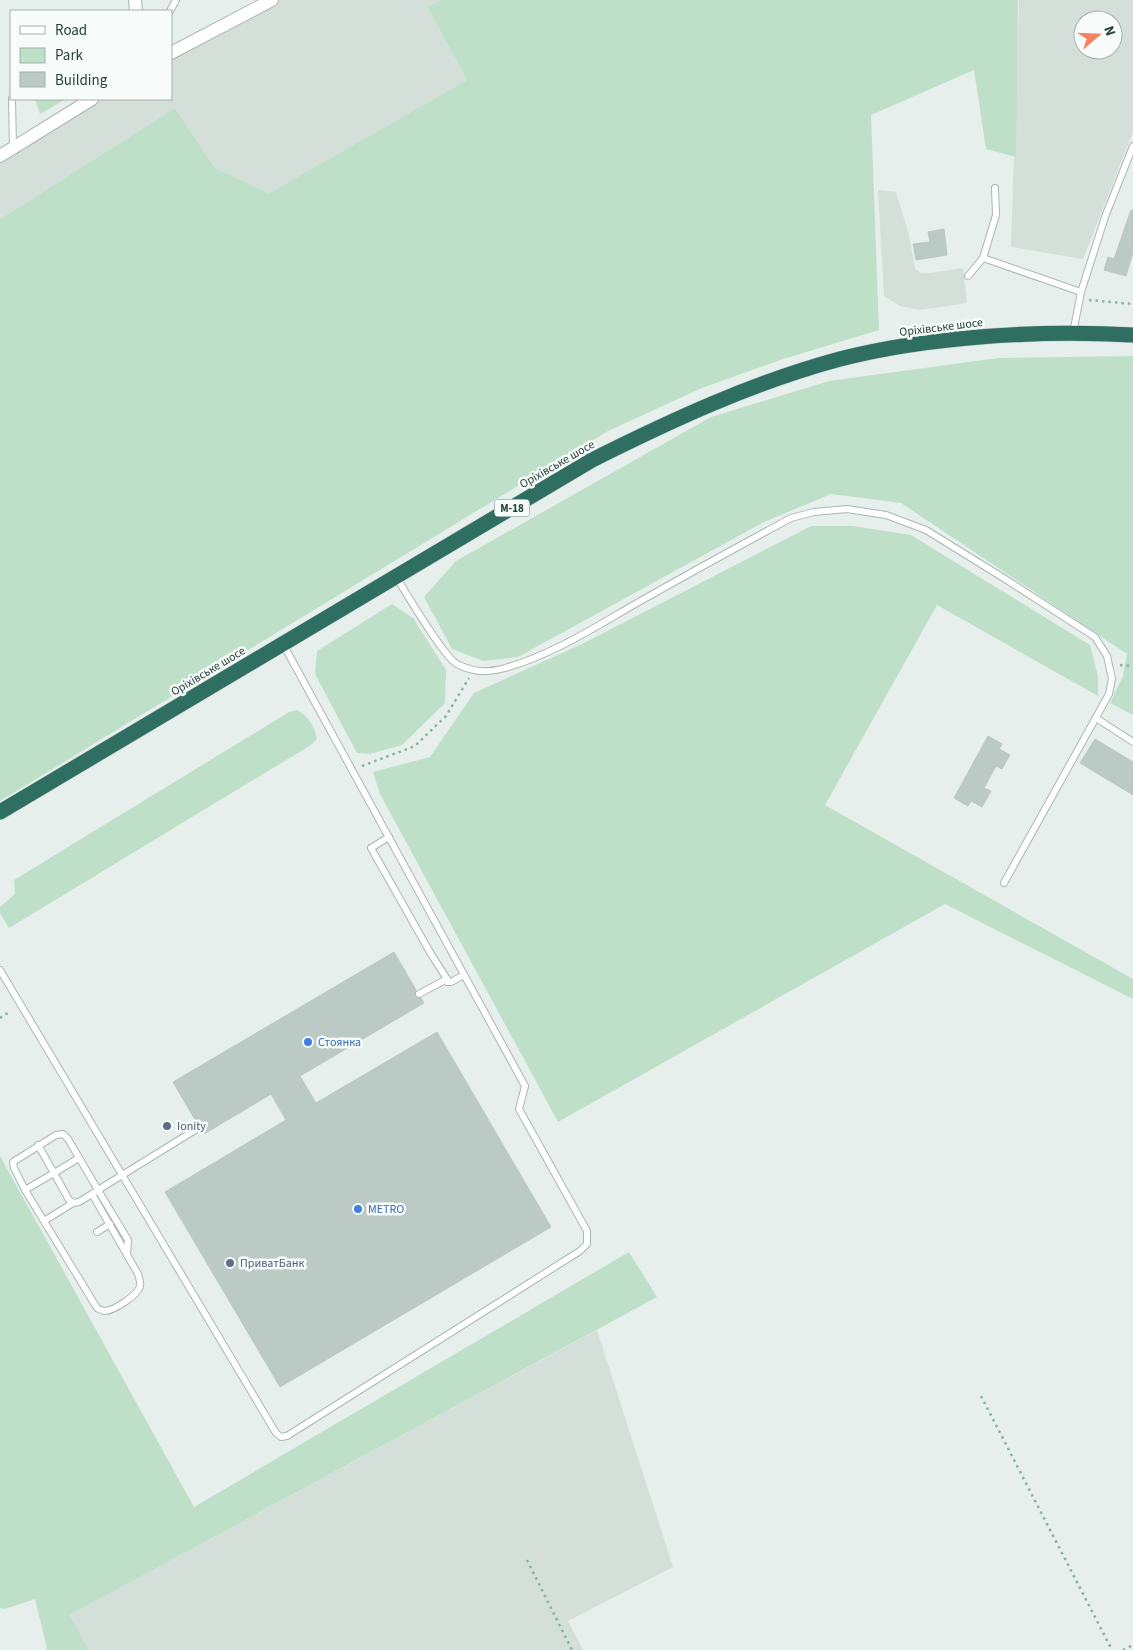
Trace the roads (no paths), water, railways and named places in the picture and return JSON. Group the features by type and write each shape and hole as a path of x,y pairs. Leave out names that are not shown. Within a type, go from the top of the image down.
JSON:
{"highway":[{"name":"М-18","path":"1073,333 1133,335"},
{"name":"Оріхівське шосе","path":"0,812 592,460 670,421 780,378 840,359 901,346 988,336 1073,333"}],"street":[{"path":"172,52 272,0"},
{"path":"0,156 90,100"}],"lane":[{"path":"12,100 13,147"},
{"path":"1073,333 1081,292 1104,217 1133,146"},
{"path":"968,276 983,258 996,215 995,188"},
{"path":"983,258 1081,292"},
{"path":"396,577 437,640 455,663 474,670 490,671 504,669 534,658 592,629 790,518 814,512 847,509 886,515 926,530 1094,637 1107,656 1112,679 1110,694 1004,883"},
{"path":"0,970 276,1433 281,1437 287,1436 580,1251 587,1244 587,1231 519,1109 524,1086 284,644"},
{"path":"1096,718 1133,742"},
{"path":"389,838 371,848 447,982 451,982 464,975"},
{"path":"419,994 447,979"},
{"path":"44,1220 97,1192 200,1127"},
{"path":"63,1134 79,1158 97,1192 110,1224 138,1274 140,1284 137,1292 130,1298 112,1309 104,1311 97,1308 25,1190 13,1162 38,1145 56,1135 63,1134"},
{"path":"38,1145 69,1200 74,1204"},
{"path":"25,1190 79,1158"},
{"path":"97,1192 128,1240 127,1255"},
{"path":"97,1232 110,1224"}],"place":[{"name":"Стоянка","path":"308,1042"},
{"name":"Ionity","path":"167,1126"},
{"name":"METRO","path":"358,1209"},
{"name":"ПриватБанк","path":"230,1263"}]}
